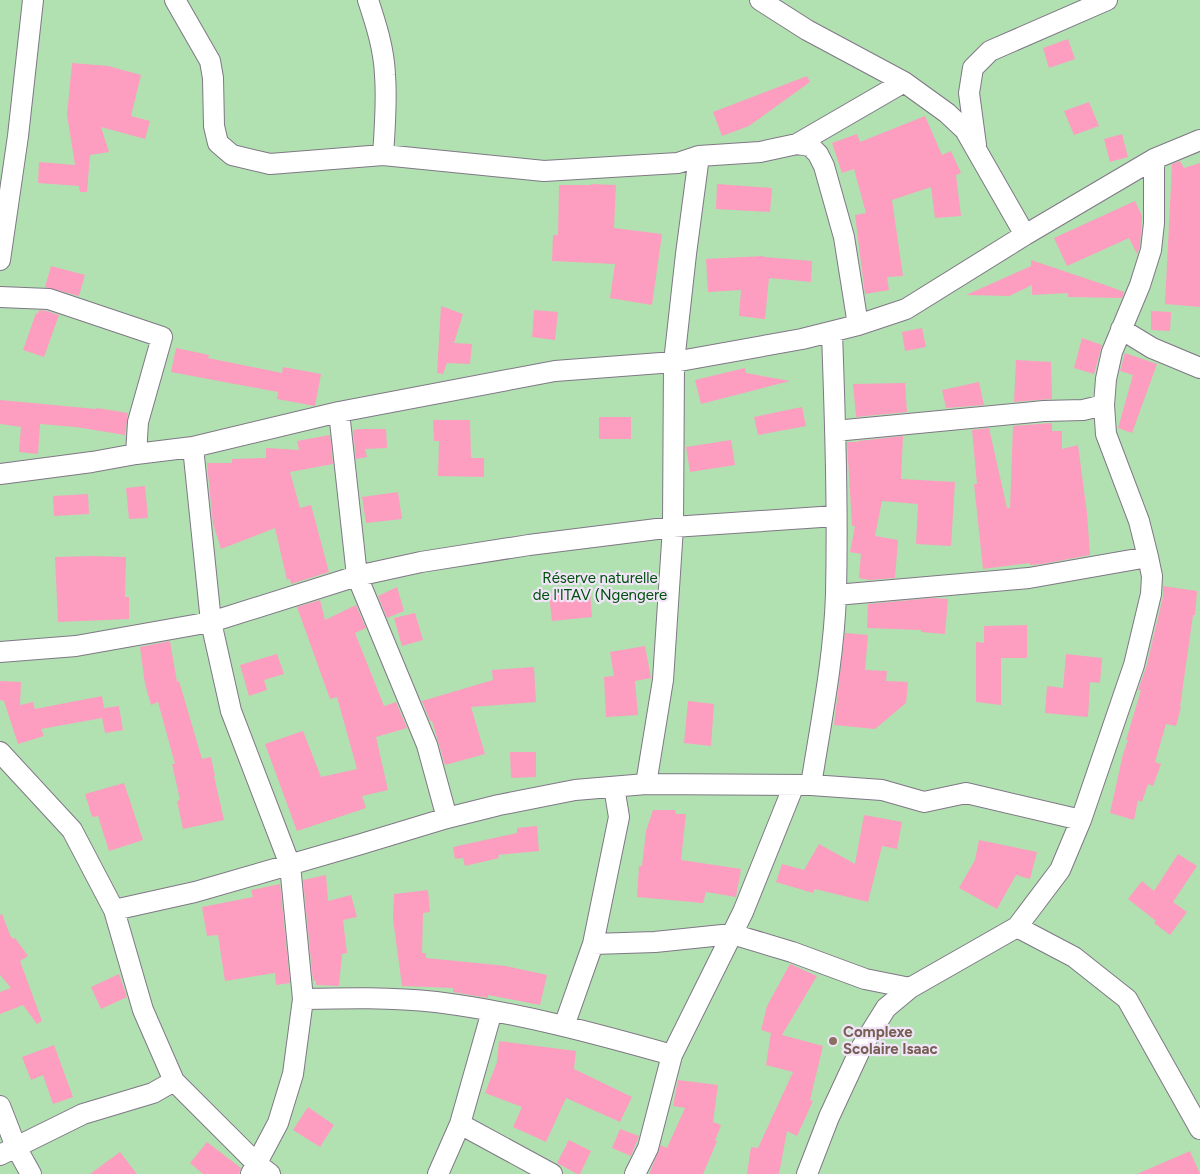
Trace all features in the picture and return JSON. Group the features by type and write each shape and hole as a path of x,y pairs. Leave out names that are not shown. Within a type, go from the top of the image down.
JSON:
{"street":[{"path":"0,260 3,227 18,136 33,0"},
{"path":"175,0 210,60 213,78 214,126 218,143 232,155 270,164 383,155 544,171 678,163 700,156 760,152 797,144 904,82"},
{"path":"368,0 378,29 385,73 386,107 383,155"},
{"path":"760,0 807,30 904,82 947,114 965,130 1025,235"},
{"path":"976,150 969,93 973,68 990,51 1107,0"},
{"path":"0,474 192,447 338,412 555,371 674,362 832,332 858,325 906,309 1025,235 1154,159 1200,140"},
{"path":"797,144 810,146 818,154 824,166 844,237 858,325"},
{"path":"646,784 663,680 674,527 674,362 686,254 700,156"},
{"path":"807,1174 829,1117 861,1048 886,1008 910,988 1017,928 1060,870 1081,820 1134,665 1151,594 1152,576 1139,521 1106,434 1104,405 1106,379 1110,361 1121,329 1140,285 1151,250 1154,223 1154,159"},
{"path":"0,298 49,299 162,336 138,422 136,454"},
{"path":"1121,329 1152,348 1200,368"},
{"path":"635,1174 648,1148 672,1055 743,912 802,785 827,688 836,595 832,332"},
{"path":"835,431 1044,410 1083,410 1104,405"},
{"path":"338,412 357,576 427,745 447,818"},
{"path":"0,752 72,830 114,910 143,1010 174,1082 259,1171 278,1123 293,1074 303,999 290,865 231,711 211,622 192,447"},
{"path":"0,652 76,646 211,622 357,576 421,562 516,547 674,527 836,516"},
{"path":"836,595 1029,578 1148,557"},
{"path":"114,910 195,892 447,818 499,805 575,790 646,784 802,785 882,790 924,802 966,793 1081,820"},
{"path":"564,1026 593,944 619,817 614,787"},
{"path":"1017,928 1074,957 1127,999 1200,1129"},
{"path":"593,944 655,942 732,934 792,952 865,979 910,988"},
{"path":"303,999 379,998 435,1002 492,1011 564,1026 672,1055"},
{"path":"438,1174 460,1124 492,1011"},
{"path":"8,1151 83,1114 153,1093 174,1082"},
{"path":"0,1106 8,1151 31,1174"},
{"path":"460,1124 552,1174"}],"green space":[{"name":"Réserve naturelle de l'ITAV (Ngengere","path":"0,0 1200,0 1200,1174 0,1174"}],"building":[{"path":"1068,39 1075,59 1049,68 1043,48"},
{"path":"72,63 108,66 141,75 131,116 150,121 145,139 101,127 109,152 90,155 87,192 80,192 79,186 38,183 39,162 75,165 67,115"},
{"path":"807,76 810,82 749,126 722,136 713,112"},
{"path":"1089,102 1099,126 1074,135 1064,111"},
{"path":"925,116 942,155 951,151 961,173 956,175 961,216 935,218 931,187 892,200 903,276 887,277 889,290 865,294 855,215 866,213 854,169 842,173 832,143 857,134 860,142"},
{"path":"1122,134 1128,157 1110,162 1104,139"},
{"path":"1180,161 1184,168 1200,163 1200,307 1165,304 1172,164"},
{"path":"717,184 772,188 770,212 716,209"},
{"path":"559,185 616,185 614,228 662,234 652,305 610,298 615,264 552,261 553,235 558,235"},
{"path":"1135,201 1142,216 1140,246 1137,254 1129,238 1067,266 1054,238"},
{"path":"764,256 812,261 811,282 769,278 765,319 739,316 741,290 708,292 706,259"},
{"path":"1031,260 1124,292 1122,298 1068,297 1068,293 1032,295 1032,285 1009,296 966,295 1031,266"},
{"path":"51,266 85,275 79,296 45,287"},
{"path":"441,306 463,314 454,343 472,344 470,364 447,363 443,374 437,373"},
{"path":"39,310 59,315 44,357 23,350 36,313 38,314"},
{"path":"534,310 558,312 555,340 532,337"},
{"path":"1151,311 1171,312 1170,331 1151,330"},
{"path":"922,328 926,347 905,351 902,332"},
{"path":"1082,338 1102,345 1094,374 1074,368"},
{"path":"176,348 209,355 208,358 282,373 283,367 321,374 315,406 277,399 278,392 171,372"},
{"path":"1125,353 1157,364 1132,433 1118,428 1133,375 1120,371"},
{"path":"1016,360 1051,362 1052,399 1014,402"},
{"path":"745,368 746,373 790,381 701,404 695,380"},
{"path":"979,382 984,405 946,408 942,390"},
{"path":"905,383 907,412 856,417 853,384"},
{"path":"0,400 97,408 128,413 125,435 76,427 40,424 38,454 19,452 21,427 0,424"},
{"path":"802,407 806,426 758,435 754,417"},
{"path":"599,417 631,417 631,439 599,439"},
{"path":"433,420 470,420 471,458 484,458 484,477 438,476 439,441 434,441"},
{"path":"1052,423 1052,431 1062,431 1062,449 1078,445 1087,513 1090,555 1042,564 1030,565 1030,563 983,569 974,484 977,484 972,430 989,428 1007,508 1010,508 1013,426"},
{"path":"386,429 387,448 365,449 367,457 356,459 353,430"},
{"path":"330,435 333,464 290,472 300,508 311,505 329,572 291,584 290,579 287,580 275,528 221,549 213,524 207,463 232,463 232,459 266,458 266,448 299,450 297,441"},
{"path":"903,436 901,479 955,482 951,546 916,544 918,504 882,501 875,536 898,540 895,578 869,580 859,578 861,554 850,552 855,526 852,526 847,442"},
{"path":"731,440 735,465 690,472 686,447"},
{"path":"145,486 148,518 129,519 126,488"},
{"path":"398,492 402,519 366,523 362,497"},
{"path":"88,494 89,514 54,516 53,496"},
{"path":"55,557 126,557 125,597 129,597 129,619 58,622"},
{"path":"1163,586 1197,591 1195,615 1193,615 1181,707 1176,726 1166,724 1155,762 1161,764 1153,786 1148,784 1142,802 1138,800 1134,820 1110,813 1123,754 1128,740 1126,740 1141,690 1138,690 1146,668 1163,597"},
{"path":"397,587 404,611 387,618 378,596"},
{"path":"590,591 592,617 552,621 549,595"},
{"path":"932,598 948,599 945,634 921,632 921,630 867,628 868,604"},
{"path":"320,600 325,620 356,605 366,628 355,633 384,706 396,702 407,728 376,737 388,790 362,796 366,808 297,831 265,744 303,731 321,777 357,769 337,697 330,699 297,607"},
{"path":"415,613 423,640 402,646 394,618"},
{"path":"1027,625 1027,658 1001,658 1001,705 976,702 976,642 984,643 984,626"},
{"path":"845,633 868,635 865,670 887,671 886,681 908,682 906,703 875,729 834,725"},
{"path":"170,641 177,682 179,681 202,759 211,757 224,820 183,829 177,801 180,800 172,764 175,764 158,702 151,705 145,684 140,647"},
{"path":"645,646 651,678 635,681 638,715 606,717 604,677 614,676 610,652"},
{"path":"277,654 284,674 264,680 267,690 249,696 240,665"},
{"path":"1066,654 1102,658 1100,683 1090,682 1088,717 1045,713 1047,686 1063,688"},
{"path":"534,667 536,702 471,707 485,754 445,765 432,721 430,721 422,701 493,680 492,670"},
{"path":"0,681 21,682 20,705 33,702 35,709 102,696 104,708 119,706 123,730 105,733 102,718 41,729 44,736 18,744 4,701 0,700"},
{"path":"688,701 714,704 711,746 684,743"},
{"path":"510,752 536,752 536,777 511,778"},
{"path":"124,783 143,840 109,851 98,816 92,817 85,794"},
{"path":"653,810 675,810 676,814 686,814 681,860 741,869 736,897 706,892 703,903 637,897 639,866 642,866 646,831"},
{"path":"864,815 902,822 897,849 882,846 868,902 815,889 813,893 776,882 782,864 804,870 819,844 855,864"},
{"path":"537,826 539,851 498,855 499,858 465,866 463,858 455,859 453,847 517,833 517,828"},
{"path":"979,840 1037,852 1030,879 1016,875 997,909 959,888 975,860"},
{"path":"1178,854 1197,866 1173,902 1187,912 1170,935 1154,923 1156,921 1128,899 1142,881 1154,891"},
{"path":"326,875 328,901 351,895 357,917 343,920 347,953 342,954 339,986 316,985 316,980 313,981 303,880"},
{"path":"280,884 290,983 276,985 275,973 225,981 218,935 207,936 202,907 253,897 251,890"},
{"path":"428,890 430,912 423,913 422,953 426,953 426,958 506,966 547,975 540,1005 488,995 488,998 453,992 453,988 402,986 393,919 394,894"},
{"path":"2,914 10,935 13,939 15,938 28,956 20,961 42,1021 37,1024 23,1005 0,1014 0,992 11,988 0,975 0,915"},
{"path":"790,964 817,976 782,1035 823,1046 810,1100 813,1101 797,1136 787,1131 779,1174 747,1174 751,1147 758,1148 793,1072 766,1065 771,1033 761,1030 767,1006"},
{"path":"119,974 127,997 101,1009 91,987"},
{"path":"499,1041 576,1051 574,1069 632,1097 620,1122 566,1098 546,1142 513,1127 522,1107 485,1093 497,1062"},
{"path":"54,1045 73,1097 53,1104 43,1075 31,1080 22,1057"},
{"path":"678,1080 718,1085 713,1122 721,1125 715,1141 717,1141 703,1174 649,1174 661,1145 667,1148 685,1108 673,1106"},
{"path":"308,1107 334,1125 320,1147 293,1130"},
{"path":"620,1129 639,1136 631,1156 612,1148"},
{"path":"569,1140 591,1151 580,1174 557,1163"},
{"path":"207,1142 241,1168 239,1174 203,1174 190,1163"},
{"path":"1190,1151 1200,1174 1137,1174"},
{"path":"120,1152 137,1174 90,1174"}],"place":[{"name":"Complexe Scolaire Isaac","path":"833,1041"}]}
